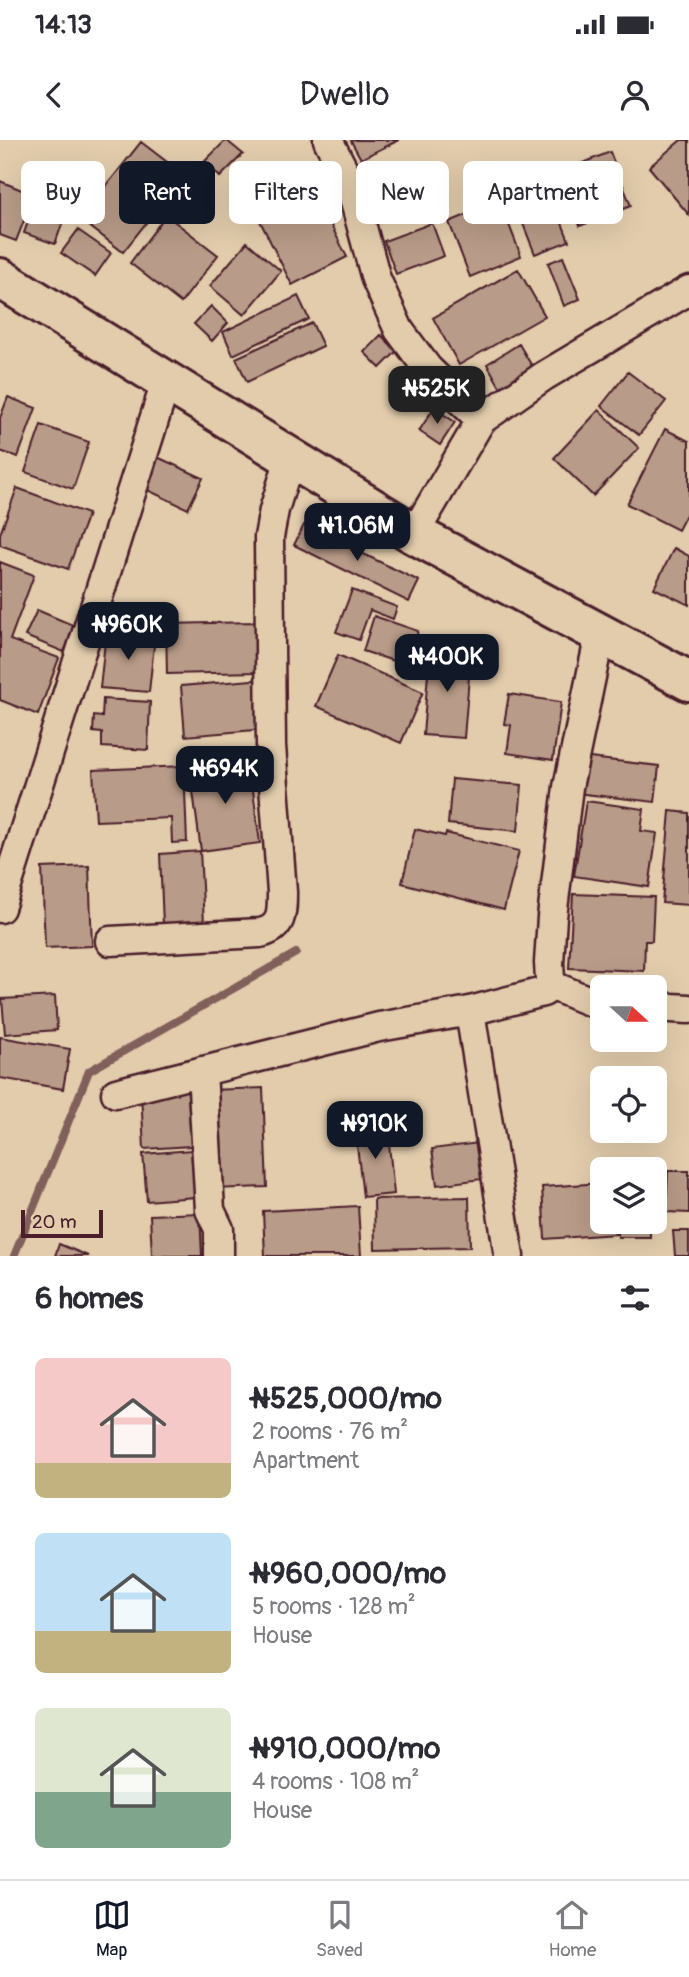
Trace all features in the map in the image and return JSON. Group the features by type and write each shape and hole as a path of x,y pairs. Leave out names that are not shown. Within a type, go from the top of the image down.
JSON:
{"street":[{"path":"328,140 350,183 376,279 399,330 428,369 481,420"},
{"path":"0,278 414,534 689,681"},
{"path":"414,534 481,420 544,376 689,290"},
{"path":"0,908 166,382"},
{"path":"110,941 260,933 271,931 278,924 282,913 282,892 271,746 269,537 290,458"},
{"path":"590,1001 554,986 550,979 549,964 568,786 600,634"},
{"path":"116,1093 379,1027 470,1012 543,992 554,986"},
{"path":"667,1008 689,1009"},
{"path":"470,1012 509,1256"},
{"path":"202,1071 210,1210 219,1229 219,1256"}],"building":[{"path":"226,140 243,154 236,161 229,161 229,168 220,177 215,172 215,161 205,161"},
{"path":"399,140 361,159 351,141"},
{"path":"681,140 689,140 689,215 649,167"},
{"path":"141,142 166,161 126,161"},
{"path":"610,152 614,161 588,161"},
{"path":"119,170 119,224 145,224 123,252 87,224 105,224 105,187"},
{"path":"0,181 21,190 23,224 16,241 0,235"},
{"path":"623,185 631,206 623,209"},
{"path":"463,216 463,224 509,224 521,256 470,277 449,222"},
{"path":"27,224 62,224 55,244 24,233"},
{"path":"159,224 178,224 218,255 181,303 130,263"},
{"path":"262,224 330,224 347,257 292,285"},
{"path":"432,224 444,256 396,274 384,241"},
{"path":"523,224 562,224 569,241 535,254"},
{"path":"78,230 111,253 95,276 61,253"},
{"path":"247,242 281,271 244,315 210,286"},
{"path":"563,257 580,299 564,306 548,263"},
{"path":"518,269 545,316 459,365 433,318"},
{"path":"298,296 309,319 233,355 223,332"},
{"path":"211,306 228,323 212,341 194,324"},
{"path":"312,323 323,346 247,382 236,358"},
{"path":"381,335 397,351 380,368 364,352"},
{"path":"519,344 533,368 500,387 487,364"},
{"path":"628,372 666,401 639,435 601,406"},
{"path":"8,397 36,408 18,457 0,451 0,418"},
{"path":"434,408 455,422 440,445 419,431"},
{"path":"599,410 639,448 593,496 554,458"},
{"path":"41,425 89,442 73,489 25,472"},
{"path":"665,429 689,441 689,509 678,530 627,504"},
{"path":"155,456 203,478 188,509 141,487"},
{"path":"17,488 88,514 68,569 0,545 0,534"},
{"path":"304,525 419,581 409,602 294,545"},
{"path":"674,548 689,556 689,605 654,588"},
{"path":"0,562 34,575 10,640 59,658 38,715 0,700"},
{"path":"352,590 397,607 393,619 370,610 359,640 336,632"},
{"path":"37,610 75,626 64,652 25,636"},
{"path":"374,616 418,631 406,665 363,651"},
{"path":"256,622 257,672 167,674 166,624"},
{"path":"106,632 155,636 149,692 100,688"},
{"path":"430,649 471,652 464,738 423,735"},
{"path":"338,655 423,692 401,743 316,706"},
{"path":"264,679 268,729 185,736 181,686"},
{"path":"509,694 561,702 553,760 507,753 511,725 504,724"},
{"path":"103,699 150,702 148,750 102,747 102,733 93,732 94,716 102,717"},
{"path":"581,757 659,766 655,802 576,793"},
{"path":"249,760 260,843 201,851 190,769"},
{"path":"184,766 187,842 172,843 171,818 96,821 93,770"},
{"path":"452,779 522,785 518,831 448,824"},
{"path":"586,801 644,809 641,831 657,833 649,887 574,876"},
{"path":"670,811 689,813 689,905 662,903"},
{"path":"415,829 445,836 446,833 519,851 504,910 402,883"},
{"path":"200,851 204,922 163,925 160,854"},
{"path":"89,866 92,946 45,948 42,868"},
{"path":"573,894 654,897 652,941 645,941 644,971 569,968"},
{"path":"55,996 57,1030 5,1034 2,999"},
{"path":"0,1037 70,1049 63,1089 0,1078"},
{"path":"263,1088 267,1187 214,1189 210,1090"},
{"path":"188,1090 191,1146 144,1149 141,1093"},
{"path":"387,1124 394,1194 363,1197 355,1128"},
{"path":"486,1142 490,1178 437,1185 432,1149"},
{"path":"191,1150 195,1197 147,1201 143,1154"},
{"path":"668,1171 689,1171 689,1213 667,1212"},
{"path":"590,1184 590,1234 616,1234 545,1239 542,1187"},
{"path":"469,1197 470,1247 375,1249 374,1199"},
{"path":"358,1206 361,1256 265,1256 263,1211"},
{"path":"200,1213 202,1256 152,1256 150,1215"},
{"path":"673,1231 689,1231 689,1256 675,1256"},
{"path":"618,1234 650,1234 650,1237 618,1237"},
{"path":"59,1244 88,1256 55,1256"}],"waterway":[{"path":"14,1256 89,1071 296,953"}]}
